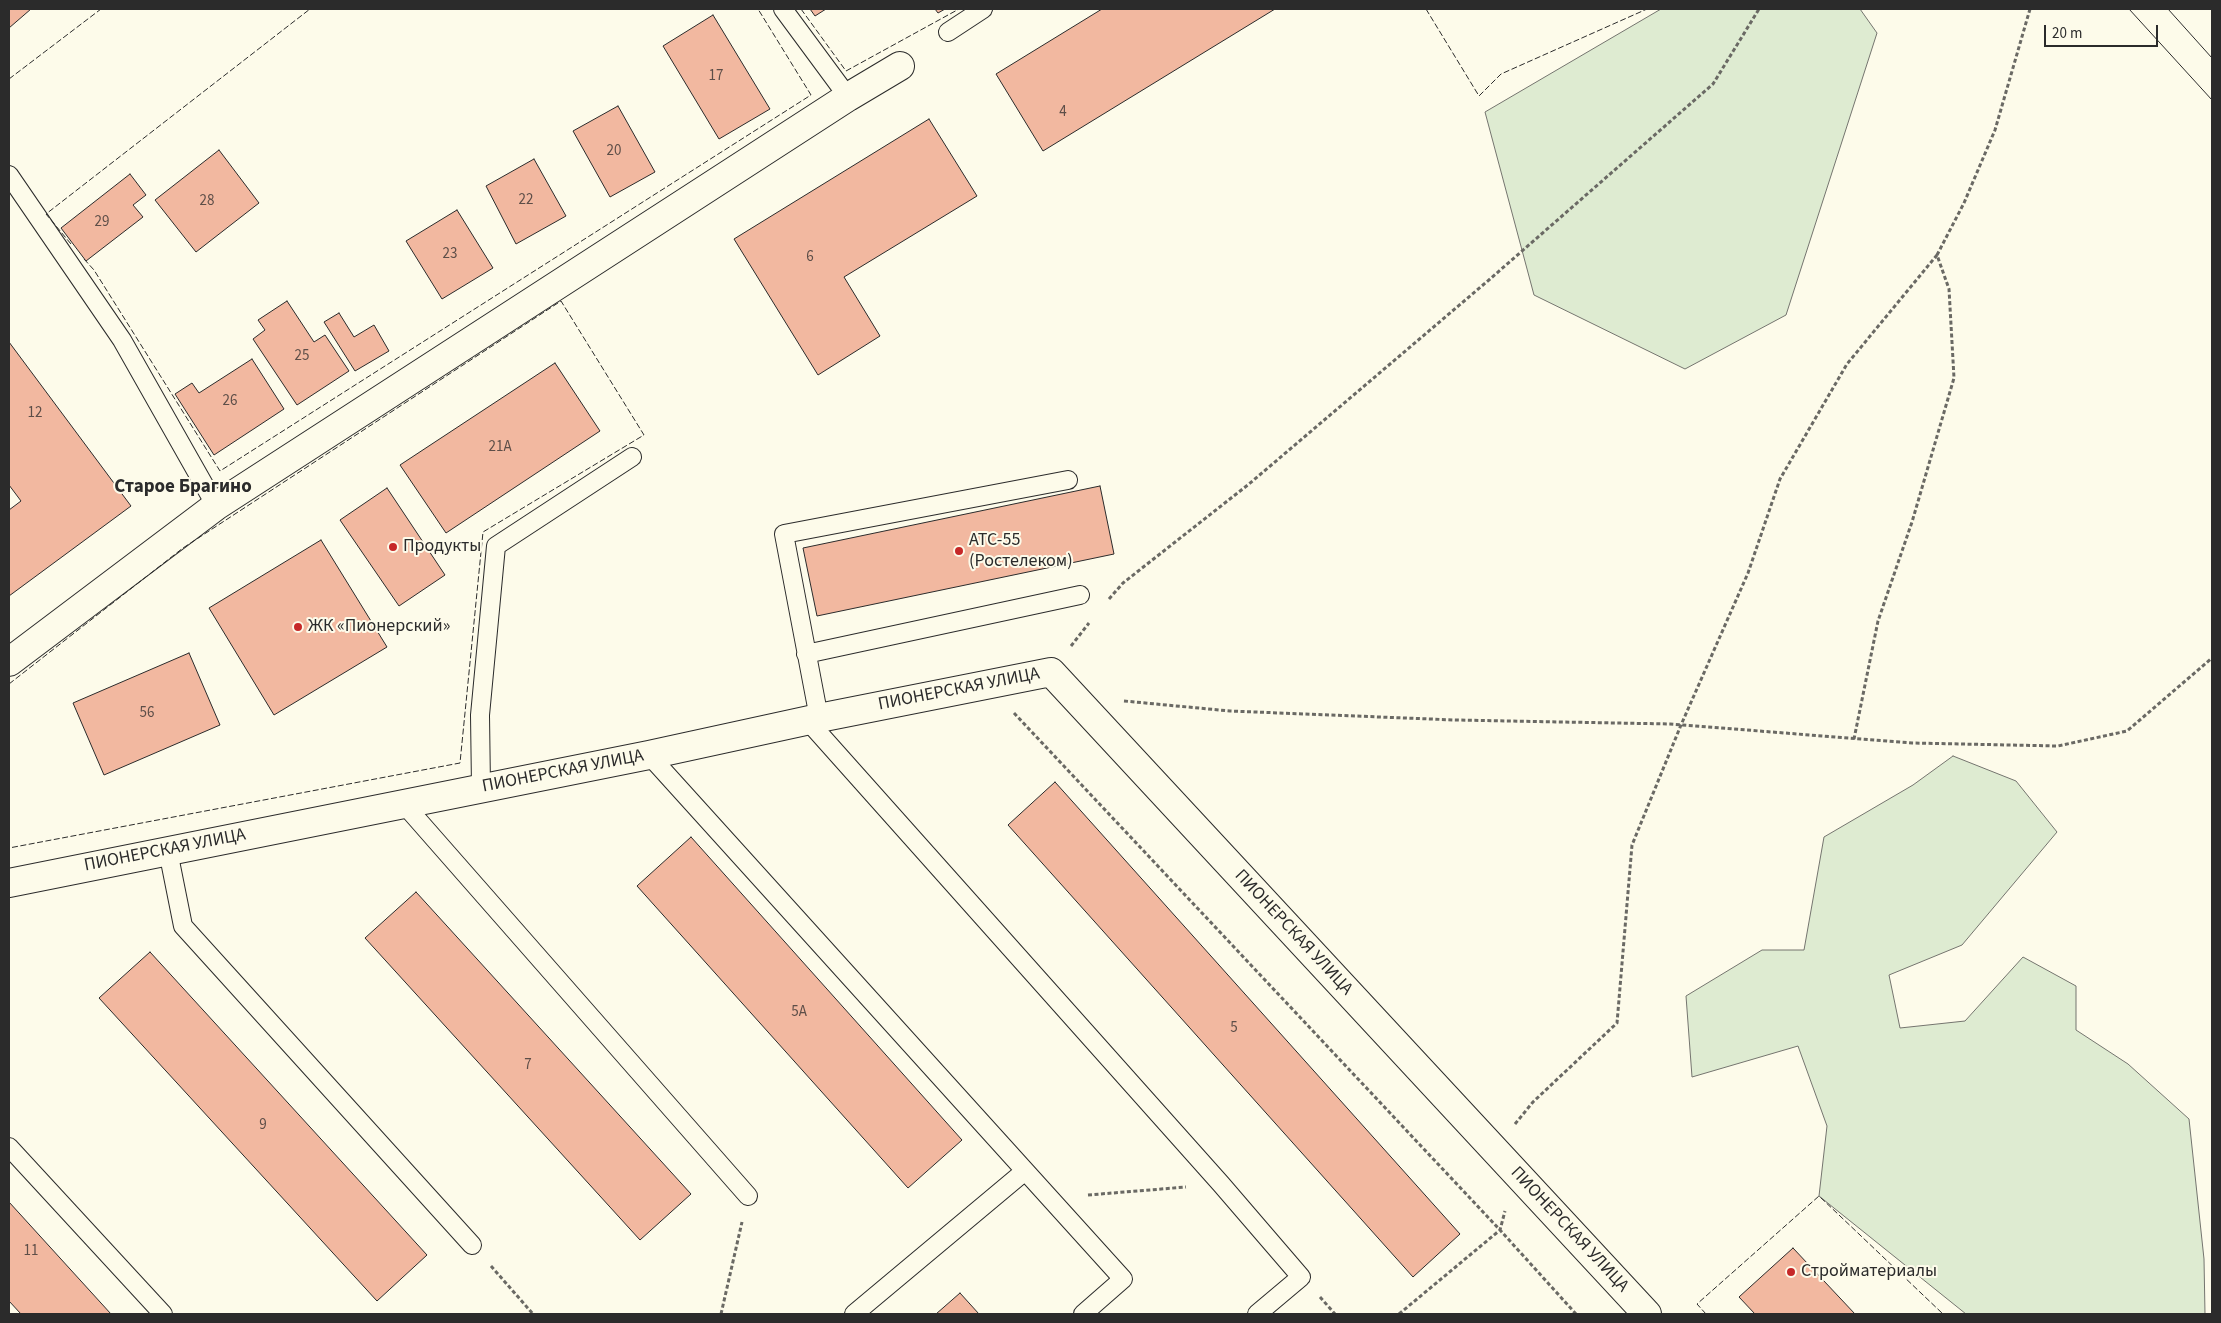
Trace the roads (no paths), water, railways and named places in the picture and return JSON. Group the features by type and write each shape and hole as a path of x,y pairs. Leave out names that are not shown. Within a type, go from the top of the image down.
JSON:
{"street":[{"path":"9,662 216,506 848,97 900,66"},
{"name":"ПИОНЕРСКАЯ УЛИЦА","path":"9,883 1051,672 1647,1314"}],"lane":[{"path":"783,9 848,97"},
{"path":"948,32 984,9"},
{"path":"9,174 122,340 216,506"},
{"path":"481,787 480,715 496,546 632,457"},
{"path":"1068,480 784,534 806,654 814,720 1301,1277 1257,1314"},
{"path":"806,654 1080,596"},
{"path":"648,755 1123,1279 1083,1314"},
{"path":"403,802 748,1196"},
{"path":"168,851 183,926 472,1245"},
{"path":"9,1147 163,1314"},
{"path":"854,1314 1025,1171"}],"tram line":[{"path":"2129,9 2212,100"},
{"path":"2168,9 2212,58"}],"place":[{"name":"Продукты","path":"393,547"},
{"name":"АТС-55 (Ростелеком)","path":"959,551"},
{"name":"ЖК «Пионерский»","path":"298,627"},
{"name":"Стройматериалы","path":"1791,1272"}],"district":[{"name":"Старое Брагино","path":"183,488"}]}
